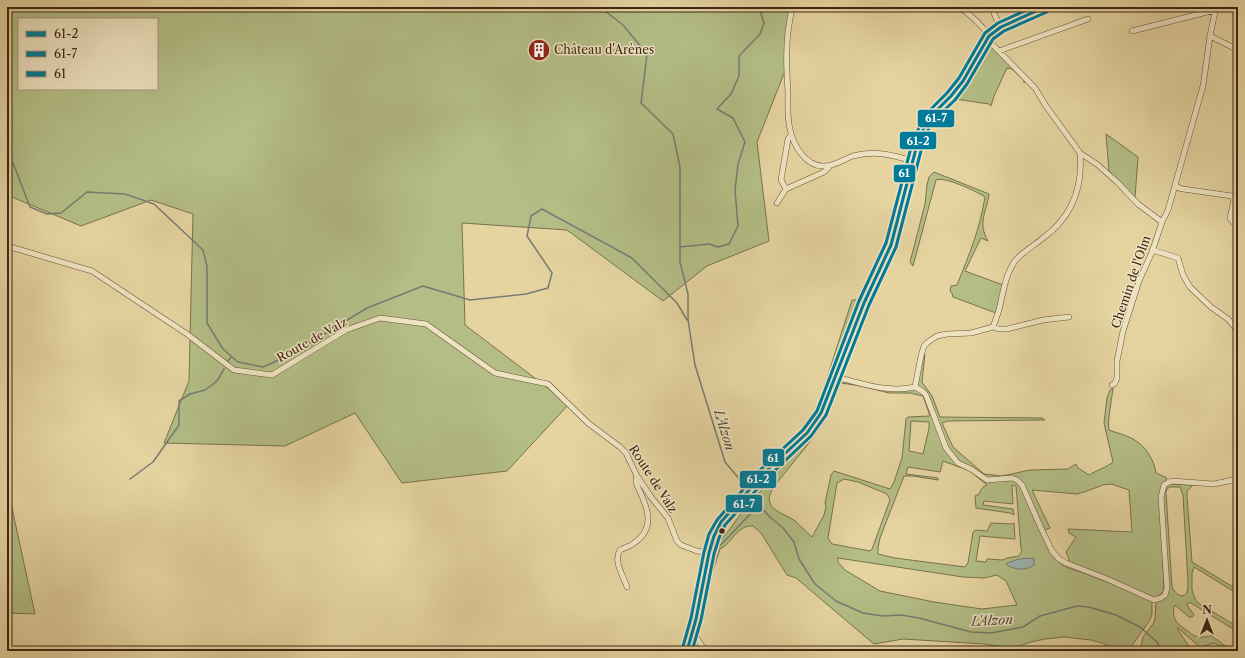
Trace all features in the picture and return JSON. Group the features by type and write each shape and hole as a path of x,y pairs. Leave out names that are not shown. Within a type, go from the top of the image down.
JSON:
{"street":[{"path":"792,7 787,46 788,116 791,135 800,152 807,159 814,164 823,167 831,166"},
{"path":"958,7 970,14 982,26 988,37 999,51 1035,88 1046,106 1080,153 1098,164 1138,204 1162,222"},
{"path":"992,7 1001,27"},
{"path":"687,651 709,553 721,522 764,473 807,433 821,413 864,303 891,245 918,141 925,126 934,112 951,96 963,81 988,37 1001,27 1045,7"},
{"path":"1132,31 1215,8"},
{"name":"Chemin de l'Olm","path":"1112,385 1115,383 1117,378 1117,361 1123,332 1139,281 1166,214 1203,86 1215,8"},
{"path":"999,51 1088,19"},
{"path":"1210,36 1238,50"},
{"path":"786,189 781,180 788,139 791,135"},
{"path":"993,328 1011,266 1022,254 1053,231 1067,215 1071,207 1078,185 1081,167 1080,153"},
{"path":"777,203 786,189 824,172 831,166 853,156 892,154 913,161"},
{"path":"1175,185 1183,189 1232,196 1234,200 1230,218 1233,222 1238,223"},
{"name":"Route de Valz","path":"7,246 92,271 187,334 234,370 272,375 346,330 380,318 426,324 496,372 548,384 588,423 620,447 630,460 637,476 651,497 668,518 677,541 685,547 709,553"},
{"path":"1152,250 1178,258 1183,275 1190,287 1211,307 1228,319 1238,331"},
{"path":"915,387 922,351 924,346 933,338 942,335 971,333 993,328 1007,329 1043,320 1069,318"},
{"path":"836,377 881,389 915,387 922,390 928,398 946,448 958,463 971,469 987,480 1012,478 1022,484 1052,551 1059,559 1154,600 1161,598 1165,595 1166,591 1161,497 1164,485 1171,481 1214,484 1238,479"},
{"path":"627,587 617,556 620,550 630,546 644,534 649,523 647,509 636,483 637,476"},
{"path":"692,633 695,635 705,651"}],"green space":[{"path":"7,7 791,7 785,71 757,142 769,241 707,266 663,301 567,230 462,223 465,325 569,404 507,471 402,483 355,413 285,446 164,443 189,381 193,214 151,200 81,226 12,197 7,197"},
{"path":"988,43 1025,81 1024,83 1024,80 1012,69 1007,68 991,106 989,104 955,99 951,105 948,101"},
{"path":"1106,134 1138,157 1135,198 1109,171"},
{"path":"934,172 989,194 983,223 983,228 988,241 981,238 965,271 1003,285 996,313 953,297 950,291 951,286 957,285 977,231 985,197 981,194 953,182 940,179 936,180 913,266 910,262 925,204 929,177"},
{"path":"852,300 857,300 860,304 820,410 792,444 772,458 805,425 814,412 821,397"},
{"path":"921,354 925,354 922,382 932,396 940,417 1042,418 1045,420 948,421 942,423 953,447 984,474 1002,476 1030,470 1068,469 1076,464 1078,468 1089,475 1111,464 1113,462 1104,423 1107,398 1110,390 1113,388 1109,416 1109,430 1127,436 1142,445 1149,454 1156,473 1167,478 1162,484 1160,496 1163,592 1156,598 1151,596 1070,562 1066,552 1076,537 1069,533 1068,529 1132,532 1129,490 1111,484 1103,485 1077,494 1032,490 1050,528 1041,532 1050,550 1059,563 1068,568 1121,587 1152,601 1152,614 1150,620 1128,651 1118,651 1102,643 1091,640 1064,637 1045,639 1016,647 903,639 874,644 796,578 787,575 761,533 753,526 742,528 720,549 709,583 706,580 713,549 743,511 809,436 822,418 839,378 869,386 915,387","holes":["841,383 889,393 910,393 923,396 930,416 908,417 906,419 902,458 894,482 890,489 834,471 831,475 824,515 812,537 794,520 771,506 769,498 779,480 825,421","911,421 929,422 923,454 909,451","943,461 970,471 987,485 982,488 979,494 975,496 976,508 1010,513 1014,515 1013,509 983,505 984,501 1013,504 1012,485 1016,486 1022,551 1019,556 1003,560 987,559 986,562 976,561 980,536 1015,539 1014,523 991,523 987,531 976,530 973,532 968,563 965,567 895,558 878,554 880,538 904,476 938,480 938,478 906,474 908,467 940,472","844,479 858,482 887,494 890,500 870,551 832,544 828,538 837,483","838,558 963,577 984,578 997,575 1006,581 1017,605 982,609 934,602 880,591 845,570 838,562"]},
{"path":"1171,484 1193,485 1187,491 1192,562 1238,590 1238,594 1194,567 1192,573 1192,590 1198,603 1238,627 1238,632 1191,603 1188,603 1187,605 1194,615 1192,617 1189,617 1175,605 1174,617 1178,624 1193,635 1201,637 1212,636 1232,651 1229,651 1214,643 1200,647 1178,628 1192,651 1140,651 1143,637 1155,619 1156,601 1164,599 1168,593 1163,495 1166,487","holes":["1170,487 1180,487 1183,495 1188,582 1187,592 1183,596 1179,595 1172,587 1166,492"]},
{"path":"7,485 35,614 7,613"}],"water":[{"path":"1034,558 1034,565 1028,568 1017,569 1007,565 1007,563 1019,559"}],"waterway":[{"name":"L'Alzon","path":"600,7 623,25 647,54 641,103 673,134 680,167 680,262 688,294 688,320 695,365 725,462 747,488"},
{"path":"680,247 709,244 718,247 729,244 738,226 735,190 738,164 745,142 733,118 717,109 731,94 739,76 739,56 760,34 764,23 759,7"},
{"path":"7,161 13,163 30,207 47,214 61,213 87,192 125,194 154,204 203,250 207,266 207,323 223,349 238,362 263,367 288,356 367,308 423,286 470,300 526,294 548,288 552,273 527,236 531,216 542,209 632,258 677,303 687,320"},
{"path":"228,361 231,357"},
{"path":"130,479 153,462 179,425 179,401 190,394 205,390 217,381 224,369"},
{"name":"L'Alzon","path":"750,493 759,505 783,528 794,542 799,559 815,584 836,601 863,613 883,616 901,615 919,618 971,632 991,633 1023,627 1040,616 1077,606 1089,607 1116,615 1140,627 1156,641 1163,651"},
{"path":"710,564 714,552 759,505"}],"transit line":[{"name":"61","path":"682,650 691,618 709,534 717,520 760,470 803,430 817,411 859,301 886,243 913,140 921,124 930,110 959,78 985,33 998,23 1033,7"},
{"name":"61-2","path":"687,651 696,619 709,553 714,536 721,522 764,473 807,433 821,413 864,303 891,245 918,141 925,126 934,113 963,81 989,36 1001,27 1045,7"},
{"name":"61-7","path":"692,651 701,620 714,554 725,525 768,477 811,436 826,415 869,305 896,247 923,143 929,128 938,116 955,100 967,84 993,39 1004,31 1047,12"}],"place":[{"name":"Château d'Arènes","path":"539,50"}]}
